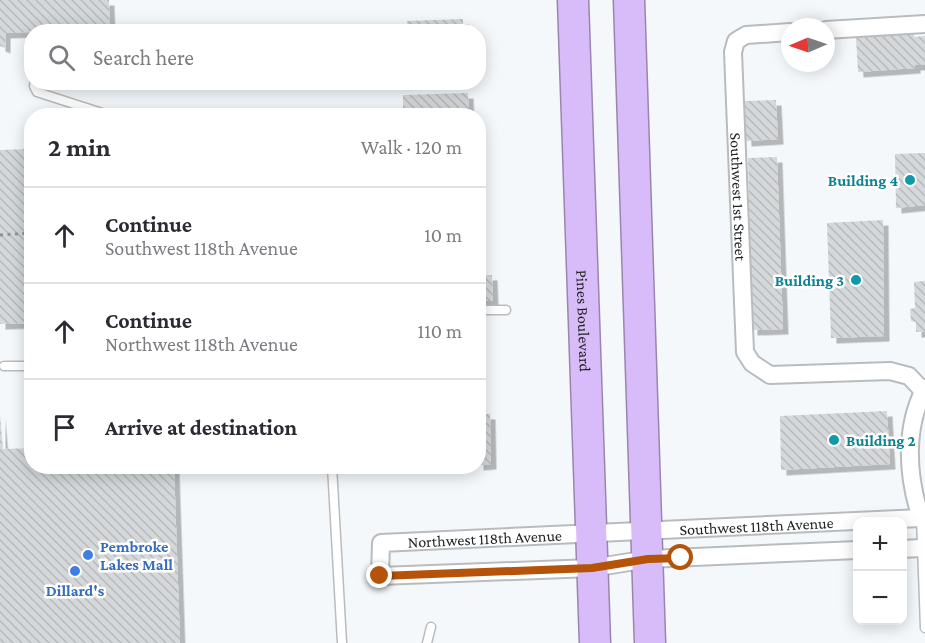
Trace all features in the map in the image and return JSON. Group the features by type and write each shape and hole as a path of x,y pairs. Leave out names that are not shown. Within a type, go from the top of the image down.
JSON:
{"highway":[{"name":"Pines Boulevard","path":"573,0 595,643"},
{"path":"629,0 650,643"}],"street":[{"path":"835,29 925,24"},
{"name":"Southwest 1st Street","path":"781,33 746,35 736,41 733,52 745,352 752,363 770,375 890,371 909,376 924,391"},
{"path":"923,515 911,489 910,431 924,391"},
{"name":"Southwest 118th Avenue","path":"591,532 923,515"},
{"name":"Northwest 118th Avenue","path":"591,532 381,543 380,576 592,568 648,559"},
{"path":"907,549 921,548"},
{"name":"Southwest 118th Avenue","path":"648,559 853,550"}],"lane":[{"path":"36,90 87,108"},
{"path":"486,310 506,310"},
{"path":"4,366 24,366"},
{"path":"332,474 342,643"},
{"path":"923,515 921,548 925,625"},
{"path":"427,643 431,627"}],"path":[{"path":"0,235 24,234"}],"building":[{"path":"0,0 109,0 110,24 24,24 24,32 5,33 5,48 0,46"},
{"path":"463,19 463,24 407,24 407,21"},
{"path":"914,34 914,37 925,36 925,65 915,65 915,68 858,72 856,38"},
{"path":"468,93 469,108 403,108 403,95"},
{"path":"776,100 778,139 746,141 744,101"},
{"path":"24,149 24,323 0,324 0,150"},
{"name":"Building 4","path":"925,153 925,205 896,208 895,154"},
{"path":"777,157 783,329 752,330 748,158"},
{"name":"Building 3","path":"883,220 884,336 831,338 827,223"},
{"path":"486,275 492,275 493,301 486,301"},
{"path":"925,281 925,332 916,332 916,322 911,321 910,309 915,308 914,282"},
{"name":"Building 2","path":"887,411 890,464 781,470 780,416"},
{"name":"Pembroke Lakes Mall","path":"0,414 3,449 24,448 24,474 174,474 180,643 0,643"},
{"path":"486,414 490,414 491,464 486,464"}],"place":[{"name":"Building 4","path":"910,180"},
{"name":"Building 3","path":"856,280"},
{"name":"Building 2","path":"834,440"},
{"name":"Pembroke Lakes Mall","path":"88,555"},
{"name":"Dillard's","path":"75,571"}],"route":[{"path":"380,576 592,568 648,559 681,558"}]}
